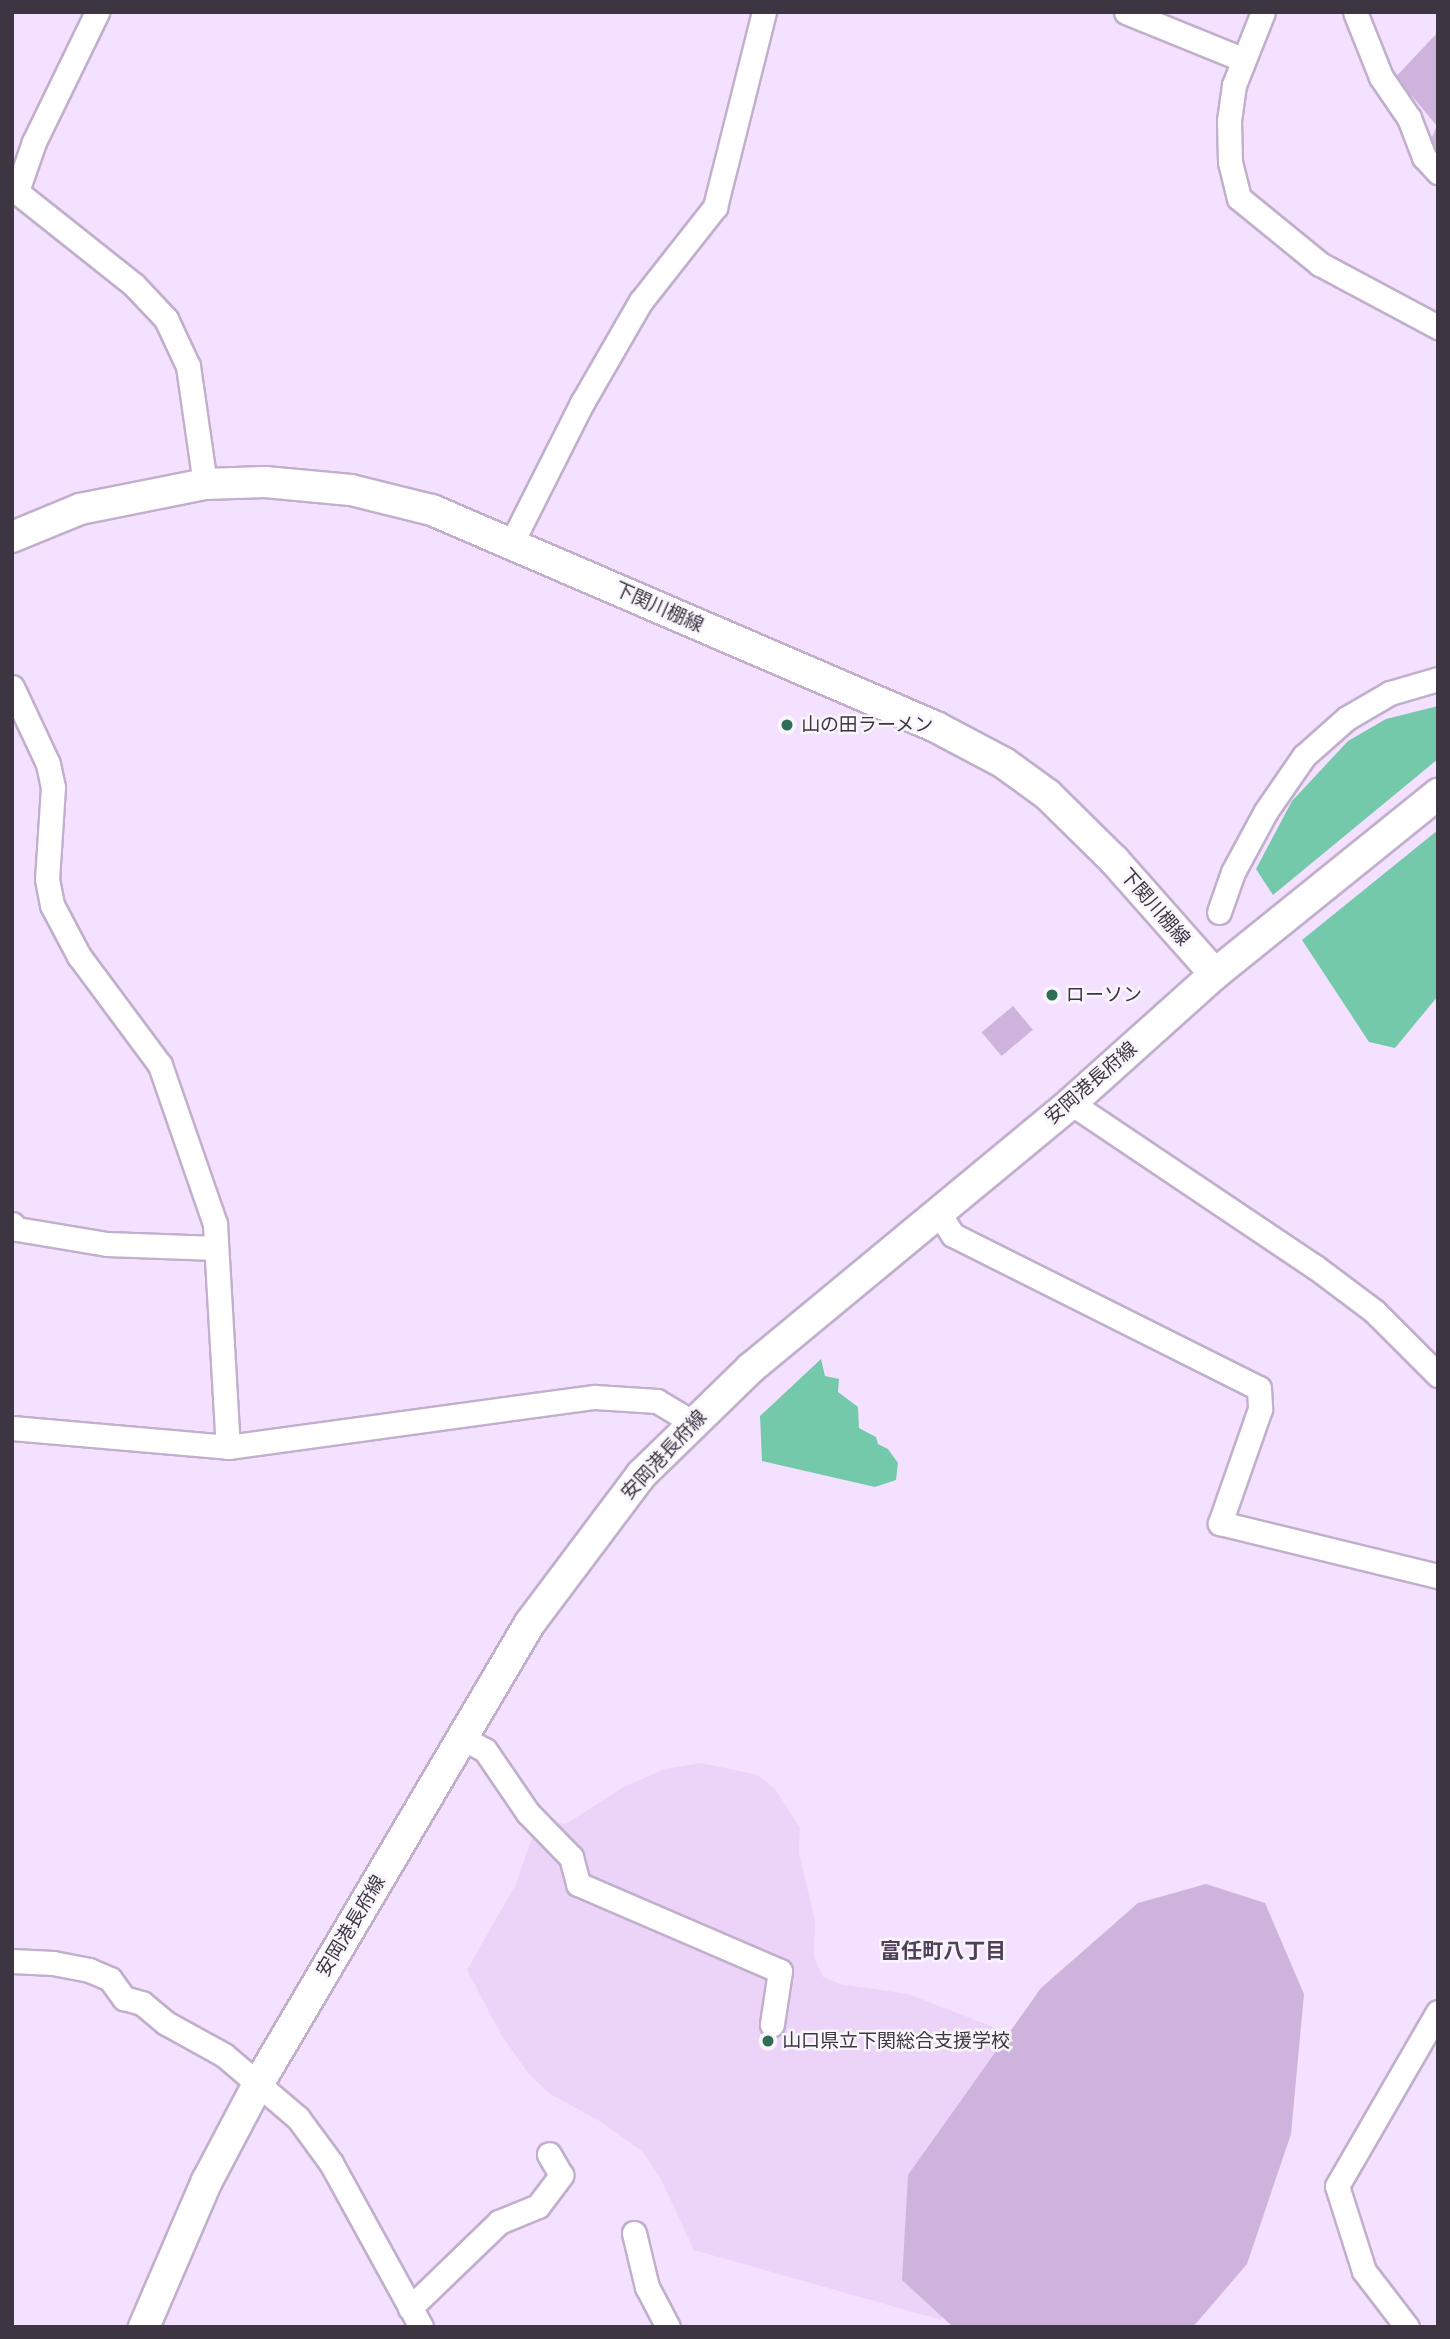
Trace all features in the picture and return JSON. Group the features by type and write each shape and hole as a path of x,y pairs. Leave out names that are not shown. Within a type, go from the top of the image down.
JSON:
{"main road":[{"name":"下関川棚線","path":"12,537 80,509 205,484 265,482 351,491 432,510 512,542 936,727 1004,763 1048,795 1105,850 1215,974"},
{"name":"安岡港長府線","path":"144,2327 207,2181 257,2086 530,1623 579,1553 642,1474 692,1422 1070,1102 1215,974 1438,793"}],"street":[{"path":"97,12 34,142 15,189 134,285 166,319 188,366 205,484"},
{"path":"512,542 582,403 641,301 715,207 764,12"},
{"path":"1126,12 1242,58"},
{"path":"1264,12 1242,58 1229,121 1230,162 1239,198 1320,264 1438,327"},
{"path":"1355,12 1381,77 1409,118 1424,157 1438,172"},
{"path":"1219,912 1233,872 1266,811 1304,756 1347,718 1390,693 1438,679"},
{"path":"12,687 48,764 53,787 47,879 52,905 79,956 160,1065 215,1224 228,1447"},
{"path":"1070,1102 1314,1266 1374,1311 1438,1375"},
{"path":"938,1212 953,1235 1259,1388 1260,1409 1220,1523 1438,1576"},
{"path":"12,1224 17,1229 107,1244 216,1248"},
{"path":"12,1428 228,1447 595,1397 657,1401 692,1422"},
{"path":"462,1738 485,1750 528,1813 571,1857 578,1884 780,1971 772,2025"},
{"path":"12,1961 53,1963 89,1969 110,1979 124,1998 142,2003 166,2023 223,2055 298,2118 331,2163 416,2317 499,2222 538,2206 561,2175 549,2154"},
{"path":"1406,2327 1364,2272 1337,2186 1438,2012"},
{"path":"634,2233 648,2287 668,2327"}],"shaded area":[{"path":"1438,32 1438,160 1426,150 1437,126 1412,96 1391,82"},
{"path":"1438,706 1438,759 1273,895 1256,869 1292,801 1348,741 1386,719"},
{"path":"1438,830 1438,996 1395,1048 1369,1042 1302,940"},
{"path":"1013,1006 1033,1030 1002,1056 982,1032"},
{"path":"821,1359 825,1376 839,1379 838,1392 858,1407 859,1428 876,1437 878,1444 888,1449 898,1463 896,1480 875,1487 762,1461 760,1416"},
{"name":"山口県立下関総合支援学校","path":"701,1763 758,1775 775,1789 800,1828 799,1853 815,1921 814,1957 823,1977 840,1984 908,1994 1045,2047 941,2320 694,2250 660,2177 643,2152 598,2120 550,2094 528,2073 502,2036 467,1970 516,1884 538,1820 566,1824 622,1788 664,1769"},
{"path":"1206,1884 1265,1903 1304,1994 1291,2134 1247,2264 1193,2327 953,2327 902,2280 908,2175 1041,1988 1138,1903"}],"place":[{"name":"山の田ラーメン","path":"787,725"},
{"name":"ローソン","path":"1052,995"},
{"name":"山口県立下関総合支援学校","path":"768,2041"}],"district":[{"name":"富任町八丁目","path":"943,1951"}]}
